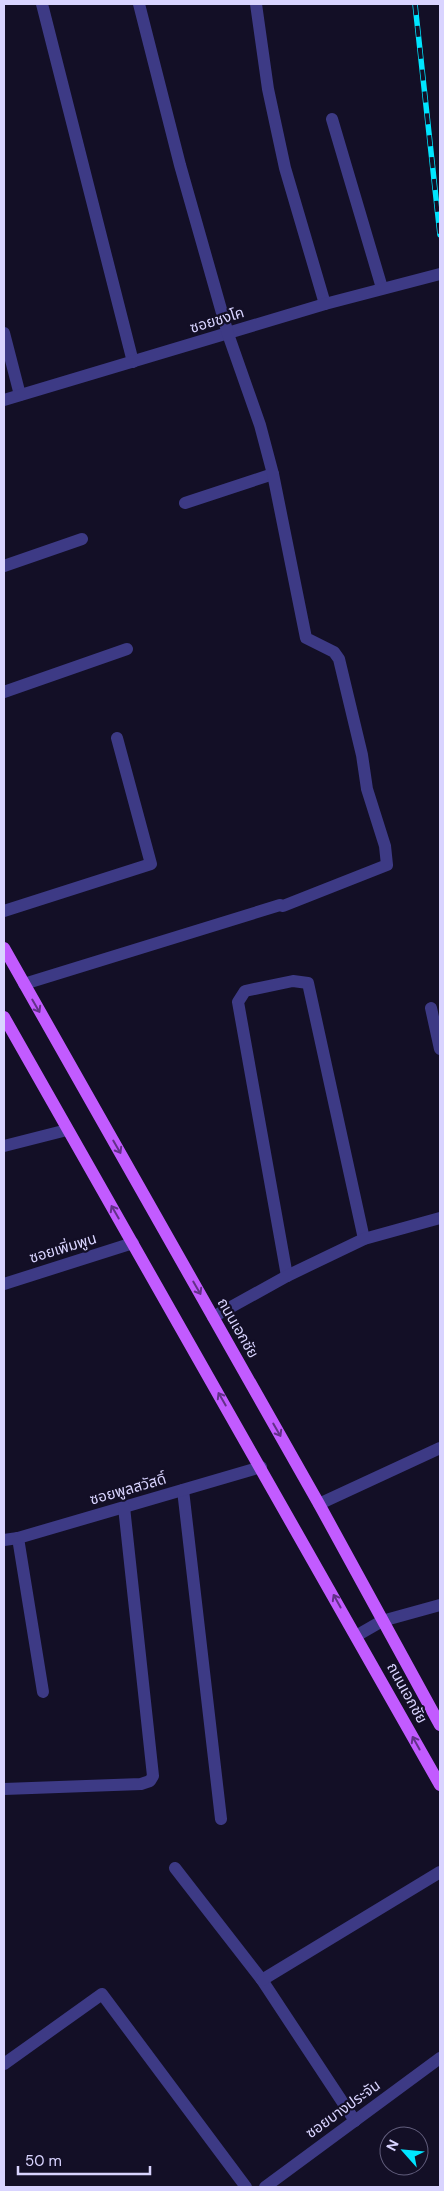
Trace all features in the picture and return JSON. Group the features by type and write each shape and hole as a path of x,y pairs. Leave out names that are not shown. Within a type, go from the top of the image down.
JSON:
{"main road":[{"name":"ถนนเอกชัย","path":"4,948 319,1504 440,1725"},
{"name":"ถนนเอกชัย","path":"4,1017 440,1785"}],"street":[{"path":"42,4 133,362"},
{"path":"24,984 280,905 283,906 386,865 385,846 367,789 362,755 339,659 334,652 306,638 273,474 260,425 228,334 180,165 139,4"},
{"path":"256,4 268,89 285,168 325,304"},
{"path":"332,119 382,288"},
{"name":"ซอยชงโค","path":"4,400 325,304 440,274"},
{"path":"4,333 20,396"},
{"path":"185,503 273,474"},
{"path":"4,566 82,539"},
{"path":"4,692 127,649"},
{"path":"4,911 151,864 117,738"},
{"path":"286,1276 238,1002 245,991 293,981 308,982 364,1239"},
{"path":"431,1008 440,1049"},
{"path":"4,1146 67,1130"},
{"path":"213,1317 286,1276 364,1239 440,1218"},
{"name":"ซอยเพิ่มพูน","path":"4,1284 133,1243"},
{"path":"319,1504 440,1448"},
{"name":"ซอยพูลสวัสดิ์","path":"4,1540 18,1538 261,1467"},
{"path":"183,1490 221,1819"},
{"path":"4,1789 141,1784 150,1782 153,1776 124,1507"},
{"path":"18,1538 43,1692"},
{"path":"356,1636 382,1621 440,1605"},
{"path":"175,1868 262,1980 355,2120"},
{"path":"262,1980 439,1875"},
{"path":"4,2064 102,1994 246,2187"},
{"name":"ซอยบางประจัน","path":"265,2187 440,2058"}],"railway":[{"path":"415,4 440,235"}]}
